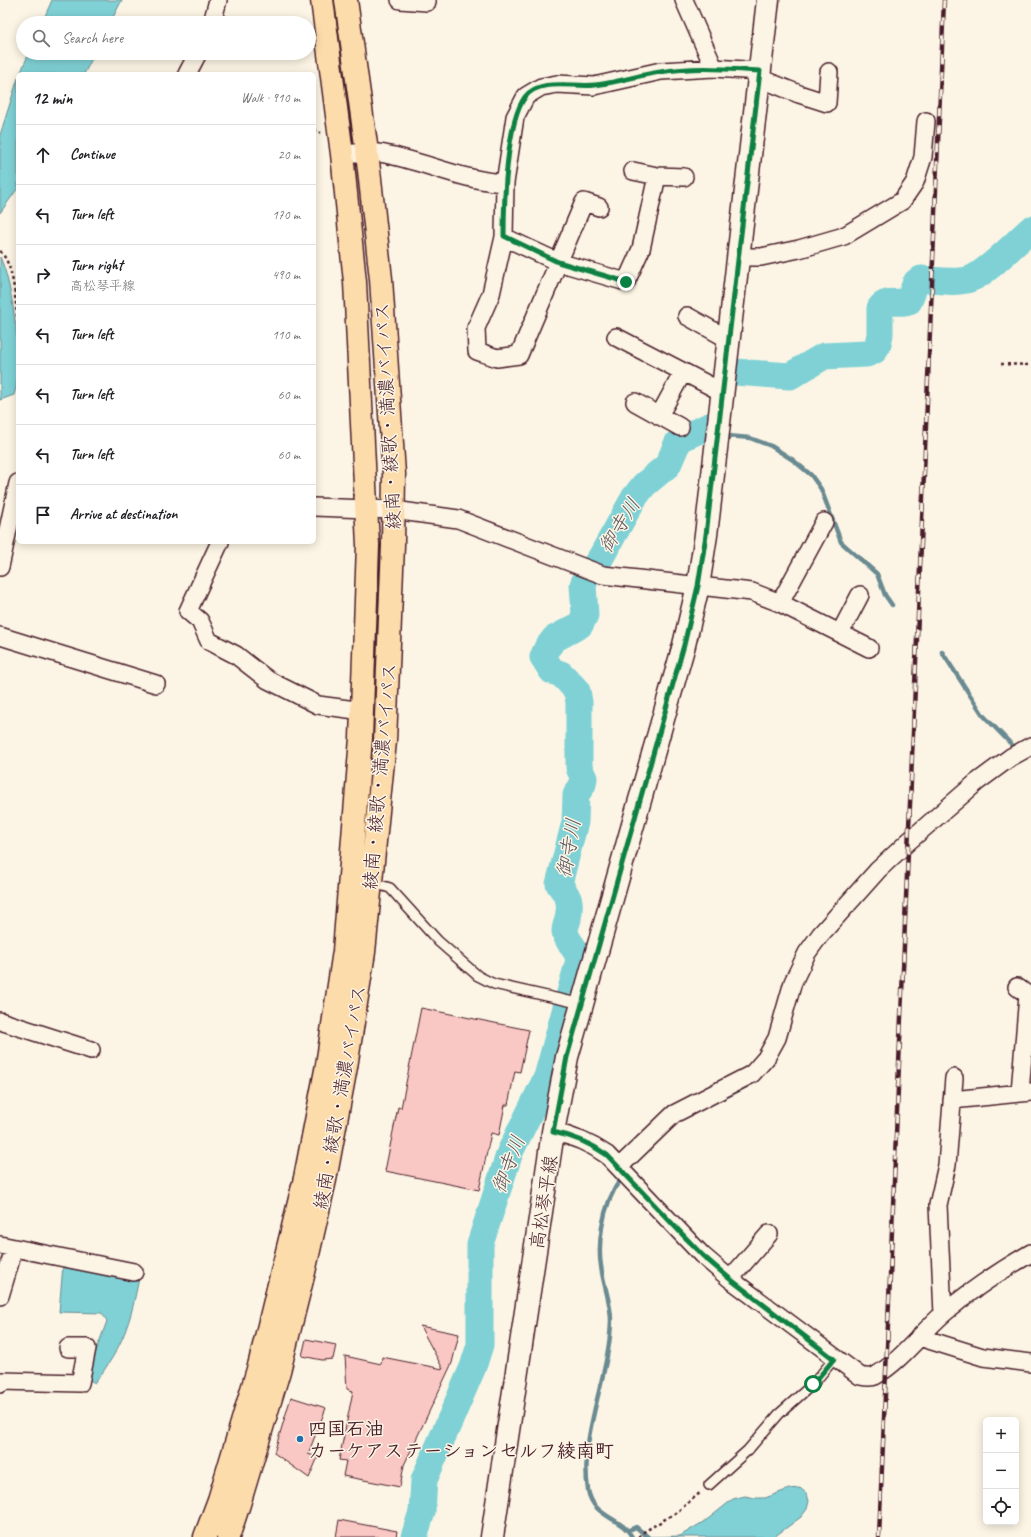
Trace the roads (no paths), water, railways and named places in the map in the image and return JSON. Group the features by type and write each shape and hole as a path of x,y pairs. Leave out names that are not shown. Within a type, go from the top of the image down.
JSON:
{"highway":[{"name":"綾南・綾歌・満濃バイパス","path":"206,1537 219,1500 259,1366 305,1178 324,1080 344,951 363,711 368,545 355,282 342,154 322,0"},
{"name":"綾南・綾歌・満濃バイパス","path":"228,1537 278,1371 304,1272 325,1180 346,1067 363,960 385,741 394,510 394,474 381,278 367,152 346,0"}],"main road":[{"name":"高松琴平線","path":"492,1537 553,1132 567,1057 573,1002 684,645 698,586 706,535 737,257 768,0"}],"street":[{"path":"214,16 218,0"},
{"path":"400,0 427,2 427,0"},
{"path":"684,0 714,68"},
{"path":"188,72 194,60"},
{"path":"599,207 584,202 519,355 497,358 477,351 476,328 491,294 504,236 505,183 515,117 526,96 541,87 557,84 594,86 661,71 714,68 760,74 799,94 827,103 829,72"},
{"path":"737,257 761,257 799,249 844,236 902,201 915,182 923,157 926,122"},
{"path":"342,154 367,152 384,153 474,180 505,183"},
{"path":"633,171 657,176 684,177"},
{"path":"504,236 558,262 626,282 641,249 657,176"},
{"path":"687,316 728,339"},
{"path":"616,337 722,392"},
{"path":"659,416 683,372"},
{"path":"635,402 680,427"},
{"path":"0,567 16,491"},
{"path":"316,507 394,510 458,519 603,575 752,592 780,603 869,648"},
{"path":"780,603 824,522"},
{"path":"219,544 188,611 200,621 209,640 236,655 268,680 318,705 363,711"},
{"path":"840,633 860,595"},
{"path":"0,636 156,684"},
{"path":"623,1171 674,1114 752,1074 766,1058 777,1038 795,977 807,953 820,935 878,870 909,841 977,782 1010,758 1031,746"},
{"path":"952,1100 1026,1092 1028,995 1017,987"},
{"path":"0,1021 92,1050"},
{"path":"943,1314 938,1205 947,1165 954,1078"},
{"path":"553,1132 572,1136 591,1144 607,1155 702,1255 730,1279 834,1359 860,1376 874,1377 904,1354 943,1314 995,1275 1031,1254"},
{"path":"730,1279 769,1234"},
{"path":"0,1245 134,1272"},
{"path":"0,1296 11,1259"},
{"path":"919,1337 983,1357 1031,1363"},
{"path":"0,1381 80,1383 87,1348 68,1348"},
{"path":"0,1369 0,1384"}],"lane":[{"path":"370,882 390,888 438,941 478,976 494,984 573,1002"},
{"path":"709,1485 748,1450 779,1414 813,1384 834,1359"}],"water":[{"path":"52,0 122,0 114,16 45,16"},
{"path":"26,60 91,60 85,72 21,72"},
{"path":"16,84 16,191 0,213 0,135"},
{"path":"0,257 9,286 16,326 16,386 14,395 0,400"},
{"path":"63,1265 139,1278 129,1321 119,1345 113,1357 95,1383 86,1378 107,1321 102,1313 59,1312"},
{"path":"800,1488 807,1494 809,1501 807,1509 801,1517 774,1537 650,1537 680,1536 708,1519 733,1499 745,1496 765,1498 789,1489"}],"waterway":[{"name":"御寺川","path":"735,372 790,376 824,356 866,354 874,351 878,344 880,334 880,308 883,305 890,302 909,301 916,282 921,279 958,281 977,276 993,264 1031,229"},
{"name":"御寺川","path":"414,1537 422,1512 424,1480 473,1367 480,1345 480,1244 510,1152 547,1077 579,960 577,952 566,935 565,930 568,919 569,900 559,884 575,822 576,795 583,784 584,778 579,768 579,702 577,691 561,674 552,671 543,657 547,648 554,639 580,625 585,615 583,585 586,578 601,557 634,498 644,485 668,465 677,444 682,438 709,426"},
{"path":"728,431 728,436 750,438 771,446 793,460 811,475 821,489 841,542 877,574 885,595 892,605"},
{"path":"942,652 983,715 1012,745"},
{"path":"723,1098 748,1085"},
{"path":"622,1177 609,1201 601,1232 600,1261 610,1306 611,1320 606,1362 591,1426 586,1468 588,1490 591,1499 601,1512 622,1525 632,1537"},
{"path":"629,1530 636,1527 648,1537"}],"railway":[{"path":"879,1537 944,0"}],"place":[{"name":"四国石油 カーケアステーションセルフ綾南町","path":"300,1439"}]}
